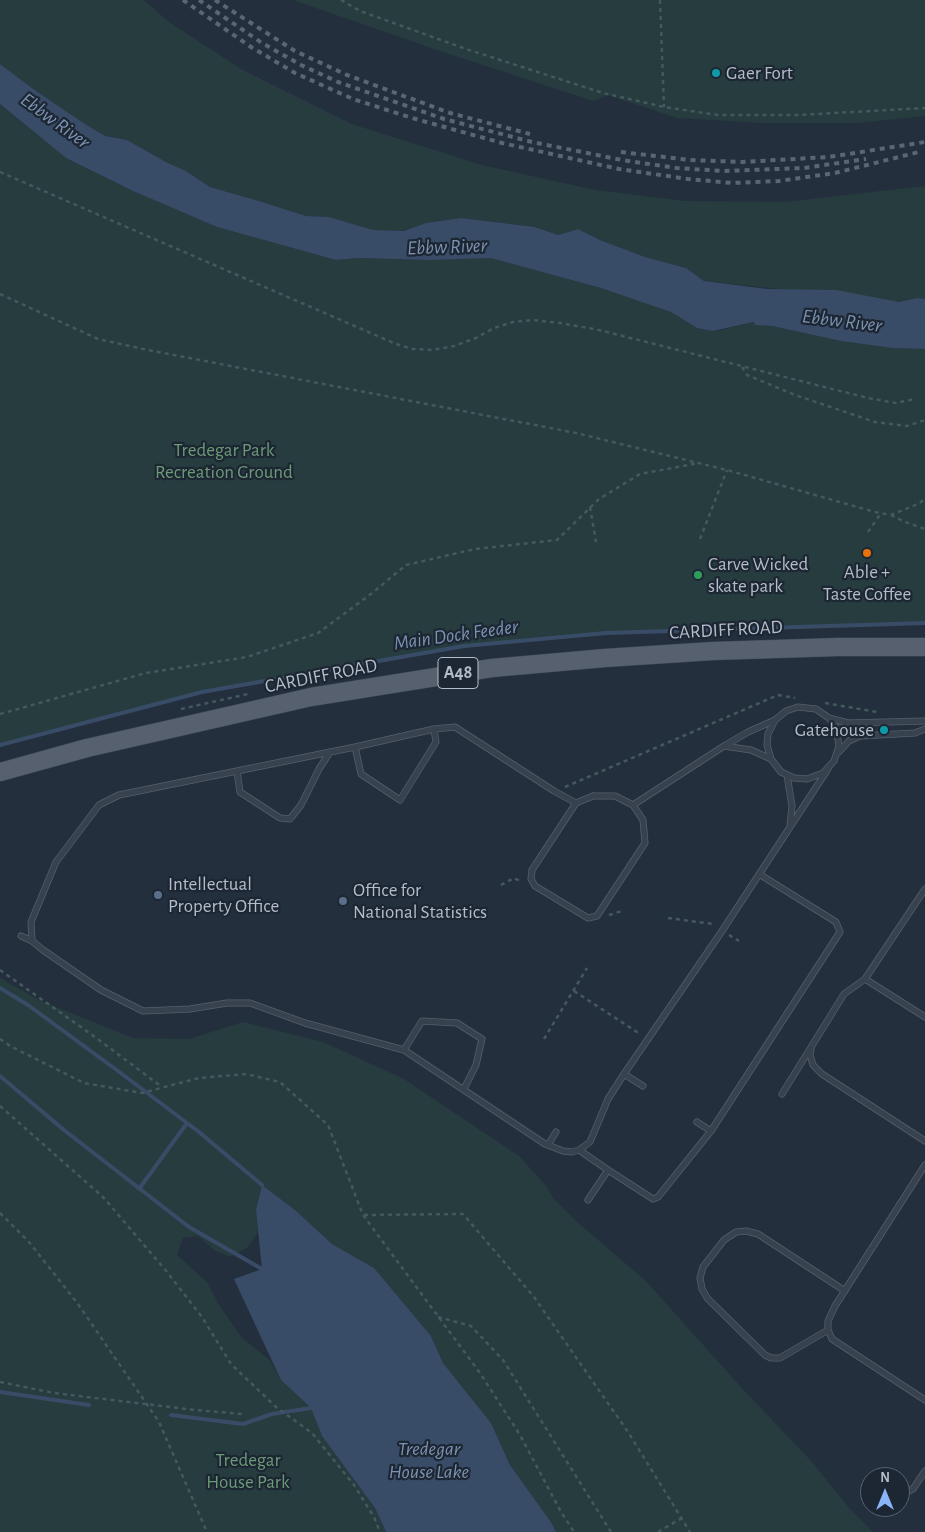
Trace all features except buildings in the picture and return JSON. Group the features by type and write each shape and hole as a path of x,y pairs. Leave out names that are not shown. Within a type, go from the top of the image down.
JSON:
{"main road":[{"name":"CARDIFF ROAD","path":"0,772 87,748 311,697 492,668 713,651 838,647 925,647"}],"lane":[{"path":"633,805 724,746 748,732 775,720 786,711 804,707 816,709 829,718 848,723 925,721"},
{"path":"829,718 838,733 838,753"},
{"path":"775,720 767,739 768,751 771,759 782,772 787,775 807,779 819,775 828,769"},
{"path":"32,940 31,922 56,862 99,805 119,796 455,726 554,791 576,803"},
{"path":"355,747 361,774 400,800 436,742 434,729"},
{"path":"21,936 32,940 43,950 101,990 143,1011 190,1010 227,1003 250,1003 305,1023 404,1050 548,1145 563,1151 572,1152 579,1150 590,1142 608,1099 760,874 838,753 849,741 860,736 915,733 925,729"},
{"path":"724,746 750,750 771,759"},
{"path":"237,771 240,792 280,818 290,819 301,805 330,752"},
{"path":"787,775 792,806 790,827"},
{"path":"593,796 615,796 633,805 642,820 645,843 597,916 588,918 535,886 531,878 532,870 576,803 593,796"},
{"path":"579,1150 653,1199 658,1197 711,1131 840,932 836,922 760,874"},
{"path":"782,1094 844,994 865,979 925,888"},
{"path":"865,979 925,1017"},
{"path":"404,1050 422,1021 456,1023 482,1039 476,1064 464,1089"},
{"path":"813,1044 810,1055 813,1065 822,1074 925,1142"},
{"path":"624,1074 643,1086"},
{"path":"698,1122 711,1131"},
{"path":"548,1145 556,1132"},
{"path":"925,1165 828,1321 828,1330 832,1339 925,1400"},
{"path":"588,1200 608,1170"},
{"path":"828,1330 780,1358 771,1358 765,1355 708,1299 702,1289 700,1278 703,1267 724,1240 736,1232 746,1231 758,1234 845,1291"},
{"path":"910,1490 913,1489 925,1471"}],"path":[{"path":"341,0 360,11 466,49 603,93 664,107 718,115 799,115 925,108"},
{"path":"660,0 664,107"},
{"path":"0,172 396,344 413,349 432,350 454,346 476,338 494,328 513,322 533,320 599,330 868,398 896,403 915,399"},
{"path":"0,294 98,339 576,433 728,470 891,515 925,529"},
{"path":"741,366 747,375 763,382 875,422 907,426 925,420"},
{"path":"0,714 146,673 247,657 318,633 371,594 406,565 475,549 557,540 599,499 640,474 700,463"},
{"path":"700,539 728,470"},
{"path":"891,515 918,504 925,499"},
{"path":"590,507 596,542"},
{"path":"868,532 881,513"},
{"path":"668,918 713,924"},
{"path":"544,1039 587,968"},
{"path":"0,970 162,1087"},
{"path":"574,991 648,1039"},
{"path":"0,1039 10,1046 84,1083 142,1093 199,1078 246,1074 280,1082 328,1125 363,1214 480,1373 520,1435 561,1512 574,1532"},
{"path":"0,1106 104,1198 168,1272 202,1317 231,1364 276,1407 312,1433 354,1484 374,1517 380,1532"},
{"path":"0,1213 29,1242 78,1304 159,1422 207,1532"},
{"path":"363,1214 463,1214 534,1297 628,1432 690,1532"},
{"path":"437,1316 472,1326 503,1360 611,1532"},
{"path":"0,1382 54,1393 242,1414"},
{"path":"658,1532 682,1518"}],"green space":[{"path":"0,0 144,0 169,22 241,69 352,124 482,165 595,190 685,201 785,202 925,186 925,299 917,298 899,302 704,281 686,268 645,257 600,240 578,229 558,235 535,227 461,218 426,223 404,231 373,230 329,217 306,216 210,187 186,171 127,140 105,136 36,91 0,64"},
{"name":"Gaer Fort","path":"293,0 925,0 925,116 857,123 763,123 677,118 608,95 593,101"},
{"name":"Tredegar Park Recreation Ground","path":"0,104 66,158 133,191 217,227 336,260 358,258 428,260 491,257 654,305 671,312 697,328 713,331 754,322 755,325 772,326 841,341 892,348 925,349 925,623 606,633 464,646 202,692 0,745"},
{"name":"Tredegar House Park","path":"0,978 39,1000 133,1038 189,1039 243,1022 323,1042 404,1079 519,1156 547,1187 554,1199 576,1221 646,1281 739,1385 813,1463 850,1509 873,1532 556,1532 551,1522 510,1465 491,1423 443,1363 431,1336 374,1268 332,1244 295,1210 262,1185 256,1210 258,1232 248,1247 230,1257 214,1250 198,1236 183,1238 177,1255 207,1282 219,1305 242,1338 270,1360 281,1380 311,1408 322,1436 375,1508 386,1532 0,1532"}],"water":[{"name":"Ebbw River","path":"0,64 36,91 105,136 127,140 186,171 210,187 306,216 329,217 373,230 404,231 426,223 461,218 535,227 558,235 578,229 600,240 645,257 686,268 704,281 767,289 836,290 899,302 917,298 925,299 925,349 892,348 841,341 772,326 755,325 754,322 713,331 697,328 671,312 601,288 491,258 428,260 358,258 336,260 217,227 133,191 66,158 0,104"},
{"name":"Tredegar House Lake","path":"262,1185 295,1210 332,1244 374,1268 431,1336 443,1363 491,1423 510,1465 551,1522 556,1532 386,1532 375,1508 322,1436 311,1408 281,1380 234,1279 262,1269 256,1210"}],"waterway":[{"name":"Main Dock Feeder","path":"0,745 202,692 464,646 606,633 925,623"},
{"path":"0,988 28,1005 118,1071 199,1132 262,1185"},
{"path":"0,1076 64,1130 189,1227 262,1269"},
{"path":"139,1189 187,1123"},
{"path":"0,1392 89,1405"},
{"path":"171,1415 243,1424 272,1414 311,1408"}],"railway":[{"path":"183,0 251,47 295,73 353,99 412,118 502,143 619,169 732,183 779,181 835,173 919,152"},
{"path":"199,0 262,43 301,65 338,82 444,119 532,142 622,160 676,168 724,171 804,168 866,159"},
{"path":"215,0 295,51 347,75 450,113 530,134"},
{"path":"621,152 690,160 742,162 829,157 925,142"}],"place":[{"name":"Gaer Fort","path":"716,73"},
{"name":"Able + Taste Coffee","path":"867,553"},
{"name":"Carve Wicked skate park","path":"698,575"},
{"name":"Gatehouse","path":"884,730"},
{"name":"Intellectual Property Office","path":"158,895"},
{"name":"Office for National Statistics","path":"343,901"}]}
